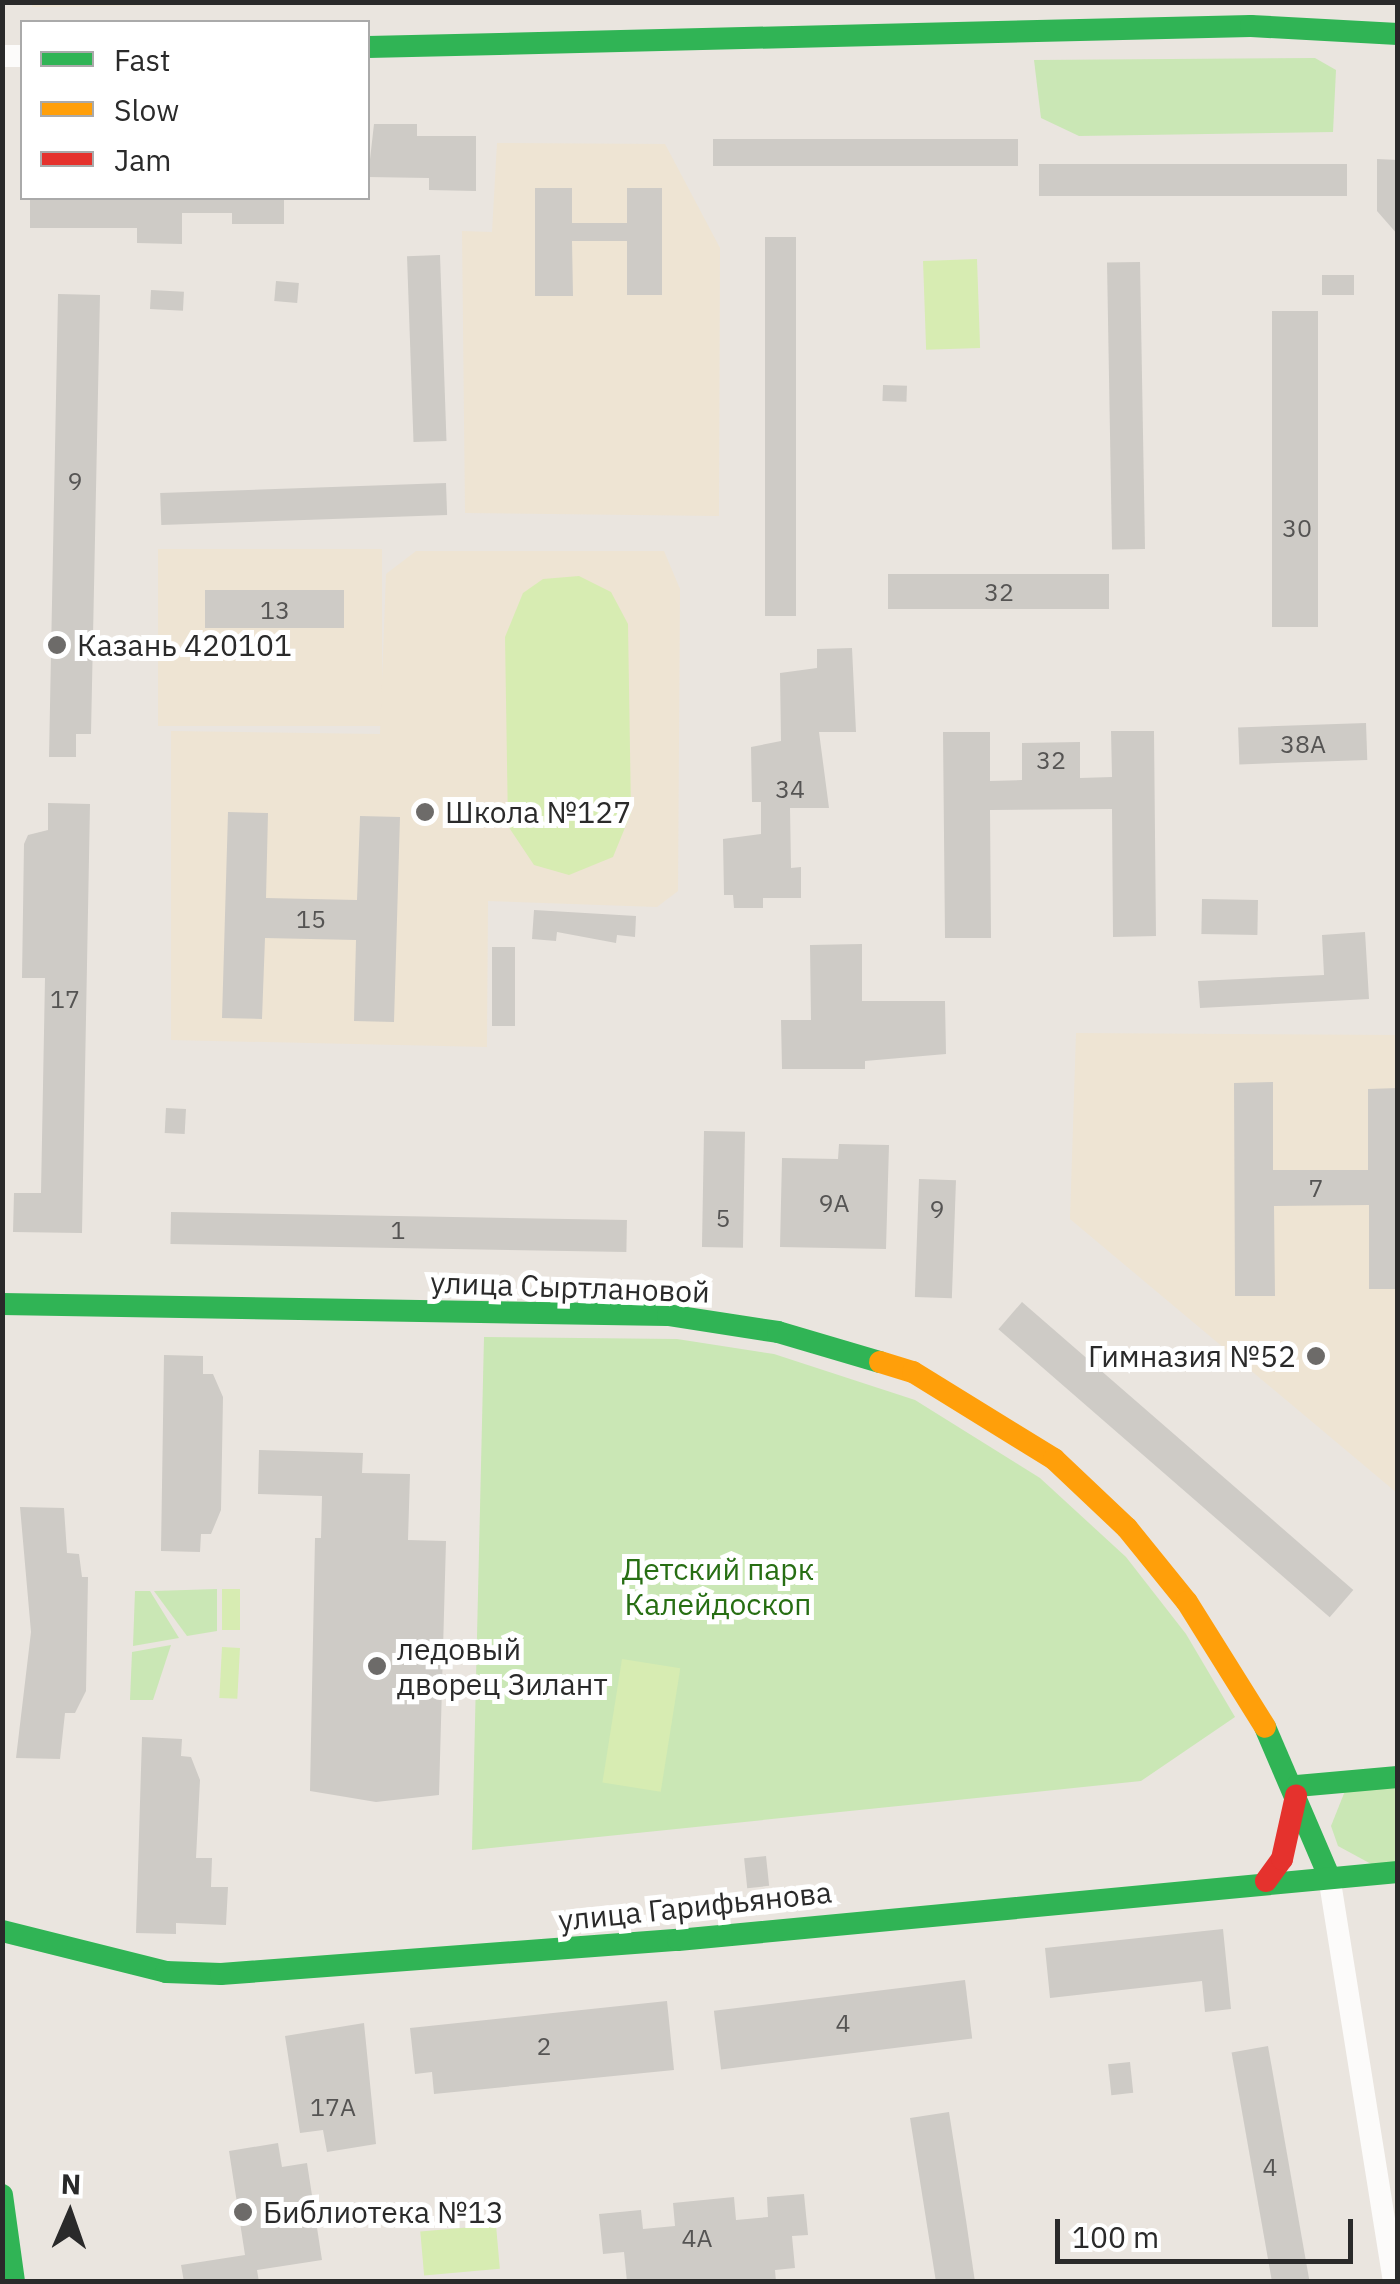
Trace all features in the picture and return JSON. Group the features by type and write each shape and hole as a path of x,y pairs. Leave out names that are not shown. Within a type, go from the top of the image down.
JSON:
{"street":[{"path":"370,48 1251,26 1398,34"},
{"name":"улица Сыртлановой","path":"2,1304 668,1315 778,1332 914,1372 1054,1459 1127,1528 1187,1602 1296,1786 1329,1876 1394,2282"},
{"path":"1266,1881 1293,1829 1296,1786 1398,1776"},
{"name":"улица Гарифьянова","path":"2,1931 166,1972 221,1974 678,1940 1266,1881 1398,1872"},
{"path":"2,2195 14,2282"}],"shaded area":[{"path":"342,2 32,7 32,3"},
{"path":"497,143 665,144 720,248 719,516 465,513 462,231 492,232"},
{"path":"158,549 382,549 382,726 158,726"},
{"name":"Школа №127","path":"416,551 664,551 680,589 678,891 657,907 488,901 487,1047 171,1040 171,731 380,734 386,574"},
{"name":"Гимназия №52","path":"1076,1033 1397,1035 1397,1493 1070,1219"}],"green space":[{"path":"1315,58 1336,70 1333,132 1079,136 1041,118 1034,60"},
{"path":"977,259 980,348 926,350 923,261"},
{"path":"579,576 611,592 628,624 631,813 613,857 569,875 534,865 508,826 505,637 523,593 543,579"},
{"name":"Детский парк Калейдоскоп","path":"484,1337 677,1339 774,1354 915,1400 1040,1478 1126,1557 1186,1634 1235,1717 1141,1781 472,1850"},
{"path":"217,1589 217,1631 187,1636 154,1591"},
{"path":"222,1589 240,1589 240,1630 222,1630"},
{"path":"135,1591 150,1591 179,1638 133,1646"},
{"path":"171,1645 153,1700 130,1700 132,1652"},
{"path":"222,1647 240,1648 237,1699 219,1698"},
{"path":"622,1659 680,1668 661,1792 602,1782"},
{"path":"1397,1785 1397,1862 1373,1865 1338,1846 1331,1826 1345,1791"},
{"path":"496,2225 500,2269 424,2275 420,2232"}],"building":[{"path":"374,124 417,124 417,136 476,136 476,191 429,190 429,178 370,177"},
{"path":"713,139 1018,139 1018,166 713,166"},
{"path":"1377,159 1398,160 1398,235 1377,211"},
{"path":"1039,164 1347,164 1347,196 1039,196"},
{"path":"535,188 572,188 572,223 627,223 627,188 662,188 662,295 627,295 627,241 572,241 573,296 535,296"},
{"path":"30,200 284,200 284,224 232,224 232,213 182,213 182,244 137,243 137,228 30,228"},
{"path":"765,237 796,237 796,616 765,616"},
{"path":"440,255 446,441 414,442 407,256"},
{"path":"1140,262 1145,549 1112,550 1107,263"},
{"path":"1322,275 1354,275 1354,295 1322,295"},
{"path":"276,281 299,283 297,303 274,301"},
{"path":"151,290 184,292 183,311 150,309"},
{"path":"58,294 100,295 91,734 76,734 76,757 49,757"},
{"path":"1272,311 1318,311 1318,627 1272,627"},
{"path":"883,385 907,386 906,402 882,401"},
{"path":"446,483 447,515 161,525 160,493"},
{"path":"888,574 1109,574 1109,609 888,609"},
{"path":"205,590 344,590 344,628 205,628"},
{"path":"852,648 856,732 819,732 829,808 790,808 791,868 801,867 801,898 763,898 763,908 734,908 733,895 724,895 723,839 761,834 761,802 752,802 751,747 781,741 780,673 817,668 817,649"},
{"path":"1366,723 1367,760 1239,764 1238,727"},
{"path":"1111,731 1154,731 1156,936 1113,937 1112,809 990,810 991,938 945,938 943,732 990,732 990,781 1022,780 1022,743 1080,742 1080,778 1112,777"},
{"path":"48,803 90,804 82,1233 13,1232 14,1193 41,1193 45,978 22,978 24,844 28,835 48,830"},
{"path":"228,812 268,813 266,898 357,900 360,816 400,817 394,1022 354,1021 356,940 265,938 262,1019 222,1018"},
{"path":"1202,899 1258,900 1257,935 1201,934"},
{"path":"534,910 636,916 635,937 617,935 616,943 557,932 556,941 532,939"},
{"path":"1365,932 1369,999 1200,1008 1198,981 1324,975 1322,935"},
{"path":"862,944 862,1001 945,1001 946,1054 865,1061 865,1069 782,1069 781,1020 811,1020 810,945"},
{"path":"492,947 515,947 515,1026 492,1026"},
{"path":"1273,1082 1273,1170 1368,1170 1368,1089 1398,1088 1398,1289 1369,1289 1369,1205 1274,1206 1275,1296 1235,1296 1234,1083"},
{"path":"166,1108 186,1109 185,1134 165,1133"},
{"path":"704,1131 745,1132 743,1248 702,1247"},
{"path":"839,1144 889,1145 886,1249 780,1247 782,1158 838,1159"},
{"path":"919,1179 956,1180 952,1298 915,1297"},
{"path":"171,1212 627,1220 626,1252 170,1244"},
{"path":"1022,1302 1353,1590 1330,1617 998,1329"},
{"path":"164,1355 203,1356 203,1374 213,1374 223,1397 221,1510 211,1534 201,1534 200,1552 161,1551"},
{"name":"ледовый дворец Зилант","path":"259,1450 363,1453 362,1473 410,1474 408,1540 446,1541 439,1795 376,1802 310,1791 315,1538 321,1538 322,1496 258,1494"},
{"path":"20,1507 64,1508 67,1553 79,1554 82,1577 88,1577 86,1691 75,1713 65,1713 60,1759 16,1758 31,1632"},
{"path":"142,1737 182,1739 181,1756 191,1757 200,1780 196,1858 212,1858 211,1887 228,1887 226,1925 176,1923 176,1934 136,1933"},
{"path":"766,1856 769,1886 747,1888 744,1858"},
{"path":"1223,1929 1231,2009 1205,2012 1202,1981 1050,1998 1045,1948"},
{"path":"965,1980 972,2039 721,2069 714,2011"},
{"path":"667,2001 674,2070 434,2094 432,2072 415,2074 410,2028"},
{"path":"364,2023 376,2144 327,2152 323,2130 300,2133 285,2036"},
{"path":"1268,2046 1310,2281 1272,2282 1232,2052"},
{"path":"1130,2062 1133,2093 1111,2095 1108,2064"},
{"path":"949,2112 975,2282 936,2282 910,2118"},
{"path":"278,2143 282,2167 307,2163 322,2260 257,2270 259,2282 184,2282 181,2265 245,2255 229,2151"},
{"path":"804,2194 808,2235 792,2236 795,2268 775,2270 776,2282 627,2282 624,2252 603,2254 599,2214 641,2210 643,2229 675,2226 673,2203 734,2197 736,2220 768,2217 767,2197"}],"traffic: fast":[{"path":"370,47 1251,26 1398,34"},
{"path":"2,1304 668,1315 778,1332 880,1362"},
{"path":"1265,1727 1329,1876"},
{"path":"1297,1786 1398,1777"},
{"path":"2,1931 166,1972 221,1974 678,1940 1398,1872"},
{"path":"2,2195 14,2282"}],"traffic: slow":[{"path":"880,1362 913,1372 1054,1459 1127,1528 1187,1602 1265,1727"}],"traffic: jam":[{"path":"1266,1881 1282,1859 1296,1796"}],"place":[{"name":"Казань 420101","path":"57,645"},
{"name":"Школа №127","path":"425,812"},
{"name":"Гимназия №52","path":"1316,1356"},
{"name":"ледовый дворец Зилант","path":"377,1666"},
{"name":"Библиотека №13","path":"243,2212"}]}
